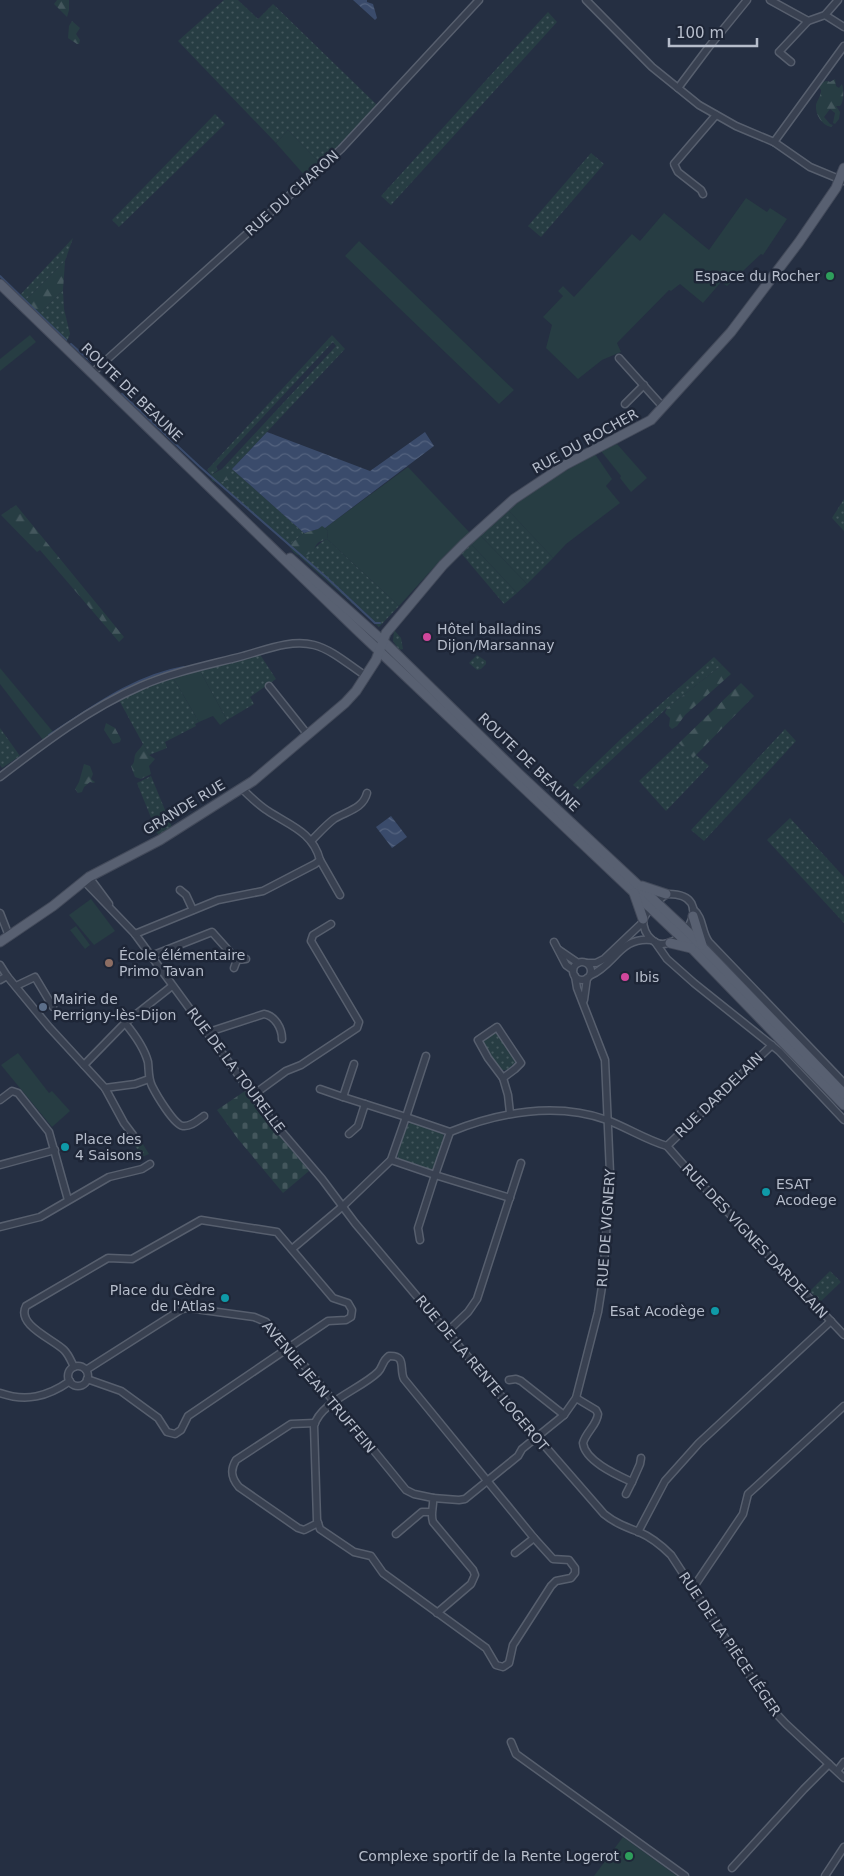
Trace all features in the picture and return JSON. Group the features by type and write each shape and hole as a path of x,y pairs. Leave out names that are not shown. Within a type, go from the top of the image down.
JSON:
{"main road":[{"name":"RUE DU ROCHER","path":"380,651 386,633 443,565 514,499 565,466 651,420 731,332 799,242 842,180 844,168"},
{"name":"ROUTE DE BEAUNE","path":"0,284 380,651 683,933 704,949 844,1094"},
{"name":"ROUTE DE BEAUNE","path":"244,520 314,578 383,641 635,888"},
{"name":"GRANDE RUE","path":"0,942 53,906 86,879 160,840 257,778 345,703 366,676 380,651"},
{"path":"643,920 635,888 666,894"},
{"path":"693,913 704,949"},
{"name":"ROUTE DE BEAUNE","path":"683,933 693,949 844,1105"},
{"path":"668,943 693,949"}],"street":[{"name":"RUE DU CHARON","path":"92,372 342,149 479,0"},
{"path":"586,0 652,67 699,105 736,126 774,142 810,167 842,180"},
{"path":"678,88 747,0"},
{"path":"770,0 808,21"},
{"path":"790,62 779,52 808,21 825,14 838,0"},
{"path":"825,14 844,27"},
{"path":"774,142 844,46"},
{"path":"703,194 701,190 678,172 674,164 716,115"},
{"path":"619,358 663,406"},
{"path":"625,404 644,385"},
{"path":"0,777 30,754 100,707 141,686 172,675 280,646 301,644 318,646 328,650 366,676"},
{"path":"268,686 308,735"},
{"path":"241,788 269,812 295,825 311,841 340,895"},
{"path":"311,841 334,820 354,810 365,800 367,793"},
{"path":"135,934 218,900 263,891 320,860"},
{"name":"RUE DE LA TOURELLE","path":"86,879 135,934 254,1095 343,1206"},
{"path":"180,890 186,895 192,910"},
{"path":"554,942 558,950 566,965 580,979 599,970 631,942 640,939 668,943 683,933 690,924 693,913 692,904 686,897 678,894 666,894 654,904 643,920 604,959 596,963 578,962 558,950"},
{"path":"0,913 9,936"},
{"path":"693,913 701,917 704,934 709,942 844,1083"},
{"path":"643,920 646,934 654,941 667,959 772,1045 844,1120"},
{"path":"254,1095 286,1071 301,1066 359,1025 311,942 313,935 331,924"},
{"path":"151,956 212,932 237,960"},
{"path":"667,959 668,943"},
{"path":"237,960 246,958"},
{"path":"234,968 237,960"},
{"path":"574,973 578,962"},
{"path":"587,963 590,968 589,976"},
{"path":"0,965 49,1027 105,1088 124,1123 133,1135"},
{"name":"RUE DE VIGNERY","path":"406,1490 414,1494 433,1498 465,1499 518,1456 522,1449 538,1438 564,1415 576,1398 598,1312 603,1280 610,1173 605,1060 577,988 574,973"},
{"path":"0,980 7,976"},
{"name":"RUE DE VIGNERY","path":"584,1004 589,976"},
{"path":"16,986 36,977 53,1007"},
{"path":"84,1065 125,1023 172,986"},
{"path":"210,1034 215,1030 264,1014 273,1017 282,1031 282,1039"},
{"path":"125,1023 142,1046 148,1065 149,1079 168,1112 180,1126 190,1125 204,1116"},
{"path":"503,1078 516,1069 521,1062 497,1027 478,1040 488,1058 503,1078 508,1095 510,1114"},
{"name":"RUE DARDELAIN","path":"667,1146 772,1045"},
{"path":"292,1249 343,1206 391,1160 426,1056"},
{"path":"343,1097 354,1064"},
{"path":"105,1088 135,1084 149,1079"},
{"path":"320,1089 450,1132 478,1120 510,1114 535,1111 561,1112 596,1117 609,1121 667,1146"},
{"path":"0,1100 12,1091 18,1093 48,1128 68,1200"},
{"path":"349,1134 358,1126 365,1104"},
{"path":"420,1240 418,1228 450,1132"},
{"name":"RUE DES VIGNES DARDELAIN","path":"667,1146 844,1335"},
{"path":"0,1165 55,1150"},
{"path":"391,1160 510,1198"},
{"path":"447,1332 468,1312 477,1299 521,1163"},
{"path":"0,1227 40,1217 109,1177 142,1170 150,1164"},
{"name":"RUE DE LA RENTE LOGEROT","path":"343,1206 447,1332 598,1509 612,1520 630,1530"},
{"path":"74,1367 63,1348 26,1321 24,1310 30,1303 108,1258 132,1259 203,1220 273,1230 281,1234 333,1298 346,1302 352,1310 346,1320 328,1321 188,1416 181,1430 175,1434 167,1432 158,1418 121,1391 86,1379"},
{"name":"AVENUE JEAN TRUFFEIN","path":"86,1370 182,1309 188,1308 258,1318 271,1326 406,1490"},
{"path":"638,1532 665,1481 699,1443 831,1321"},
{"path":"388,1356 395,1356 402,1362 401,1374 404,1379 534,1538 553,1559 571,1562 575,1568 575,1573 571,1578 556,1581 551,1586 513,1644 511,1660 506,1666 496,1665 486,1648 383,1573 371,1556 354,1552 320,1529 318,1523 315,1423 316,1418 334,1402 378,1373 388,1356"},
{"path":"74,1367 86,1370 84,1383 79,1385 73,1384 70,1381 68,1374 74,1367"},
{"path":"508,1380 516,1379 521,1381 564,1415"},
{"path":"0,1393 22,1398 33,1398 52,1392 70,1381"},
{"path":"576,1398 596,1410 598,1414 597,1421 584,1439 586,1452 602,1466 632,1482"},
{"path":"693,1588 743,1514 748,1494 844,1406"},
{"path":"315,1423 291,1424 236,1460 232,1474 234,1481 239,1487 298,1528 304,1530 318,1523"},
{"path":"626,1494 641,1458"},
{"path":"433,1498 434,1504 431,1512 433,1522 475,1574 471,1584 437,1613"},
{"path":"396,1534 422,1512 431,1512"},
{"name":"RUE DE LA PIÈCE LÉGER","path":"630,1530 638,1532 660,1545 671,1555 771,1708 844,1778"},
{"path":"516,1553 534,1538"},
{"path":"511,1742 516,1754 685,1876"},
{"path":"836,1771 844,1762"},
{"path":"732,1868 829,1764"},
{"path":"825,1876 844,1847"}],"green space":[{"path":"57,0 69,0 67,17 54,4"},
{"path":"224,0 238,0 258,19 273,4 377,105 321,164 288,130 276,143 178,41"},
{"path":"548,12 557,22 391,205 381,196"},
{"path":"72,21 80,28 76,34 80,40 79,44 68,38 69,26"},
{"path":"835,79 836,86 839,88 842,84 843,96 840,106 836,106 840,112 839,119 835,124 833,123 835,113 830,109 824,117 833,125 831,127 820,119 816,105 821,92 818,86 823,82 830,82"},
{"path":"215,114 225,124 119,227 112,220"},
{"path":"288,130 321,164 306,177 276,143"},
{"path":"591,153 604,164 541,237 528,226"},
{"path":"746,198 767,212 770,208 787,219 763,255 761,254 727,286 721,282 703,303 680,284 671,291 669,290 617,343 621,352 602,360 578,379 546,348 552,325 543,317 563,296 558,291 563,286 574,297 632,234 640,241 664,213 709,250"},
{"path":"73,238 65,261 25,301 20,295"},
{"path":"359,241 514,390 499,404 345,256"},
{"path":"65,261 63,290 39,314 25,301"},
{"path":"63,290 64,309 70,334 67,341 39,314"},
{"path":"30,335 36,342 0,371 0,359"},
{"path":"332,335 345,349 232,469 304,533 289,545 219,483 224,480 227,473 222,469 336,346 333,342 216,467 218,470 211,475 207,470"},
{"path":"617,444 647,478 631,492 601,451"},
{"path":"595,454 612,479 606,486 620,503 566,544 553,558 508,510 539,487"},
{"path":"408,467 470,533 445,555 399,606 327,539 328,531 325,528"},
{"path":"222,469 231,474 232,481 227,480 219,483 212,481 211,475"},
{"path":"844,499 844,531 832,518"},
{"path":"16,505 124,637 119,642 40,550 37,552 1,515"},
{"path":"508,510 553,558 527,584 480,535"},
{"path":"322,525 328,531 327,539 319,542 312,552 305,556 295,554 289,545 304,533 318,529"},
{"path":"480,535 527,584 517,593 471,544"},
{"path":"327,539 399,606 379,627 299,556 307,554"},
{"path":"471,544 517,593 504,604 461,553"},
{"path":"394,630 401,638 403,649 399,650 393,641"},
{"path":"259,653 276,679 250,697 254,704 227,720 199,669"},
{"path":"477,655 486,661 486,664 477,670 469,663"},
{"path":"714,657 722,665 667,708 579,790 573,785 622,738"},
{"path":"722,665 731,674 672,729 669,726 670,718 665,713 667,708"},
{"path":"0,668 54,733 43,740 0,684"},
{"path":"199,669 227,720 220,725 213,716 199,722 172,676"},
{"path":"172,676 199,722 195,724 196,726 165,742 167,748 149,755 119,700"},
{"path":"741,683 754,696 693,758 679,743"},
{"path":"106,723 115,728 121,739 120,742 113,744 104,730"},
{"path":"0,728 20,756 2,768 0,765"},
{"path":"785,729 796,741 704,841 691,830"},
{"path":"679,743 693,757 696,755 709,766 666,811 639,781"},
{"path":"143,744 149,755 155,759 149,766 151,774 141,779 135,777 131,766 136,753"},
{"path":"84,764 90,766 93,774 91,779 95,782 90,782 84,787 82,792 78,793 75,789"},
{"path":"151,776 172,827 158,835 137,783"},
{"path":"790,818 844,877 844,923 767,840"},
{"path":"91,899 115,931 94,945 69,915"},
{"path":"76,926 90,945 85,949 70,930"},
{"path":"492,1032 501,1035 516,1062 507,1070 499,1070 481,1043 482,1038"},
{"path":"18,1053 49,1093 52,1091 70,1111 52,1127 1,1065"},
{"path":"245,1091 309,1171 283,1193 238,1139 217,1110"},
{"path":"412,1122 443,1133 444,1140 432,1170 398,1158 401,1138 406,1128"},
{"path":"136,1133 149,1154 142,1157 130,1138"},
{"path":"830,1271 841,1282 820,1302 810,1291"},
{"name":"Complexe sportif de la Rente Logerot","path":"623,1837 677,1876 594,1876"}],"water":[{"path":"353,0 367,0 367,2 373,4 377,18 375,20"},
{"path":"267,432 370,471 425,432 434,446 325,528 322,526 304,533 232,469"},
{"path":"391,816 407,837 392,848 376,827"}],"waterway":[{"path":"0,276 66,340"},
{"path":"71,344 91,362"},
{"path":"122,394 199,466 326,577 375,623 380,623"},
{"path":"49,735 130,685 165,671 184,667"}],"place":[{"name":"Espace du Rocher","path":"830,276"},
{"name":"Hôtel balladins Dijon/Marsannay","path":"427,637"},
{"name":"École élémentaire Primo Tavan","path":"109,963"},
{"name":"Ibis","path":"625,977"},
{"name":"Mairie de Perrigny-lès-Dijon","path":"43,1007"},
{"name":"Place des 4 Saisons","path":"65,1147"},
{"name":"ESAT Acodege","path":"766,1192"},
{"name":"Place du Cèdre de l'Atlas","path":"225,1298"},
{"name":"Esat Acodège","path":"715,1311"},
{"name":"Complexe sportif de la Rente Logerot","path":"629,1856"}]}
